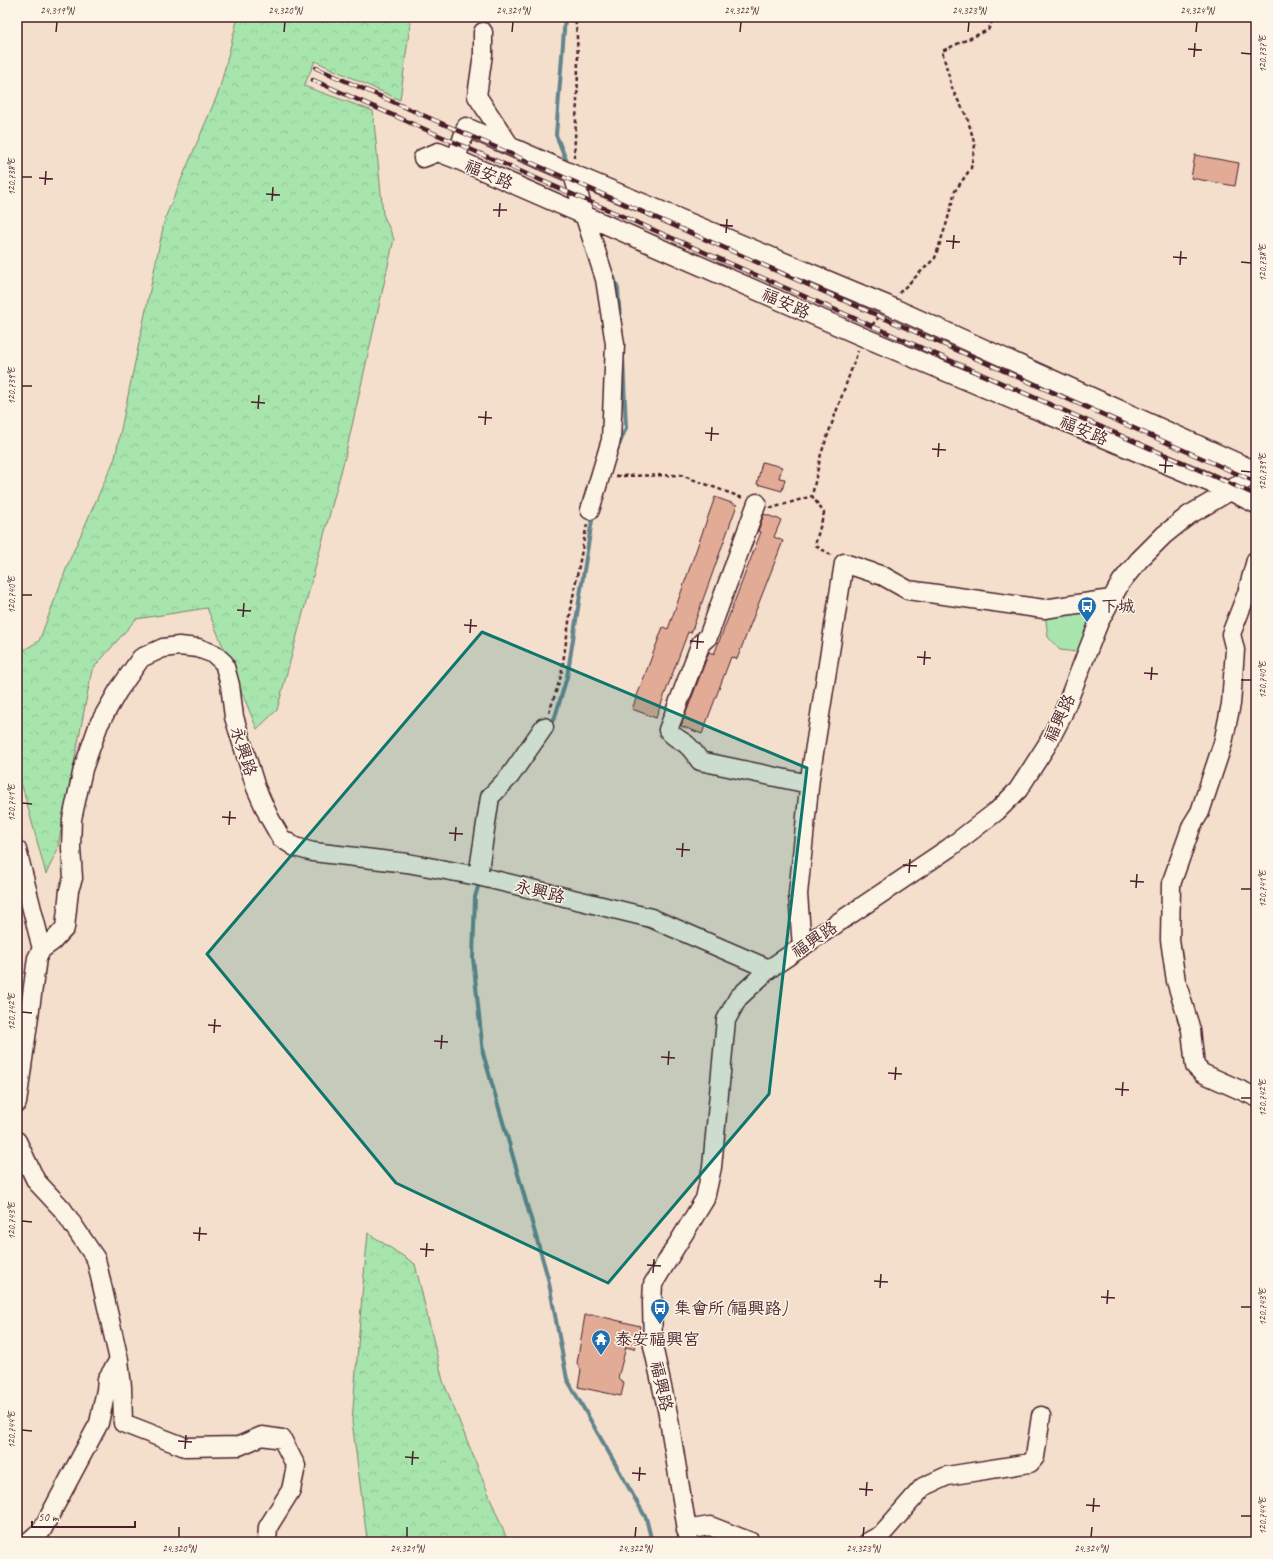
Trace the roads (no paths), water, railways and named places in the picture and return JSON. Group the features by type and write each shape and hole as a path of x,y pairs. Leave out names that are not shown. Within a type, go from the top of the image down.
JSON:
{"street":[{"path":"483,32 483,54 476,96 510,146"},
{"name":"福安路","path":"1256,471 887,305 574,174 466,127 456,159 863,337 1230,491 1256,504"},
{"path":"423,158 438,152 456,159"},
{"path":"574,174 584,214 605,279 615,344 611,440 590,510"},
{"name":"福興路","path":"688,1536 668,1414 653,1346 653,1284 705,1198 712,1168 726,1020 738,998 769,969 949,848 997,811 1018,790 1047,745 1062,716 1099,622 1121,582 1139,560 1164,535 1189,515 1230,491 1256,471"},
{"path":"757,503 708,638 701,643 668,730 693,751 700,762 810,784"},
{"path":"1256,560 1231,634 1235,650 1232,704 1223,744 1200,812 1192,825 1172,884 1170,940 1176,980 1191,1030 1196,1066 1202,1073 1256,1097"},
{"path":"802,947 798,894 810,784 844,563 883,576 908,590 1044,609 1111,599"},
{"name":"永興路","path":"42,949 52,942 65,928 69,890 73,878 72,819 83,769 100,724 118,691 141,658 163,648 179,646 198,648 214,654 224,663 230,685 234,717 256,788 269,817 281,838 295,847 313,852 407,863 478,876 650,918 769,969"},
{"path":"478,876 490,797 510,776 544,726"},
{"path":"17,850 42,949 37,958 17,1103"},
{"path":"17,1140 36,1181 63,1210 96,1259 119,1360 122,1387 123,1423 185,1447 239,1446 262,1436 282,1439 296,1466 292,1490 268,1527 267,1542"},
{"path":"32,1540 42,1530 99,1424 107,1379 119,1360"},
{"path":"868,1542 881,1535 923,1487 947,1476 1030,1463 1035,1457 1041,1416"},
{"path":"688,1536 710,1526 751,1542"}],"waterway":[{"path":"565,17 556,135 569,167"},
{"path":"612,273 618,288 620,321"},
{"path":"617,450 626,428 623,358"},
{"path":"549,725 555,717 567,677 593,514"},
{"path":"480,880 475,897 473,958 483,1053 548,1278 567,1379 646,1518 652,1542"}],"railway":[{"path":"316,68 1256,482"},
{"path":"313,80 1256,495"}],"place":[{"name":"下城","path":"1087,623"},
{"name":"集會所(福興路)","path":"660,1325"},
{"name":"泰安福興宮","path":"601,1356"}]}
